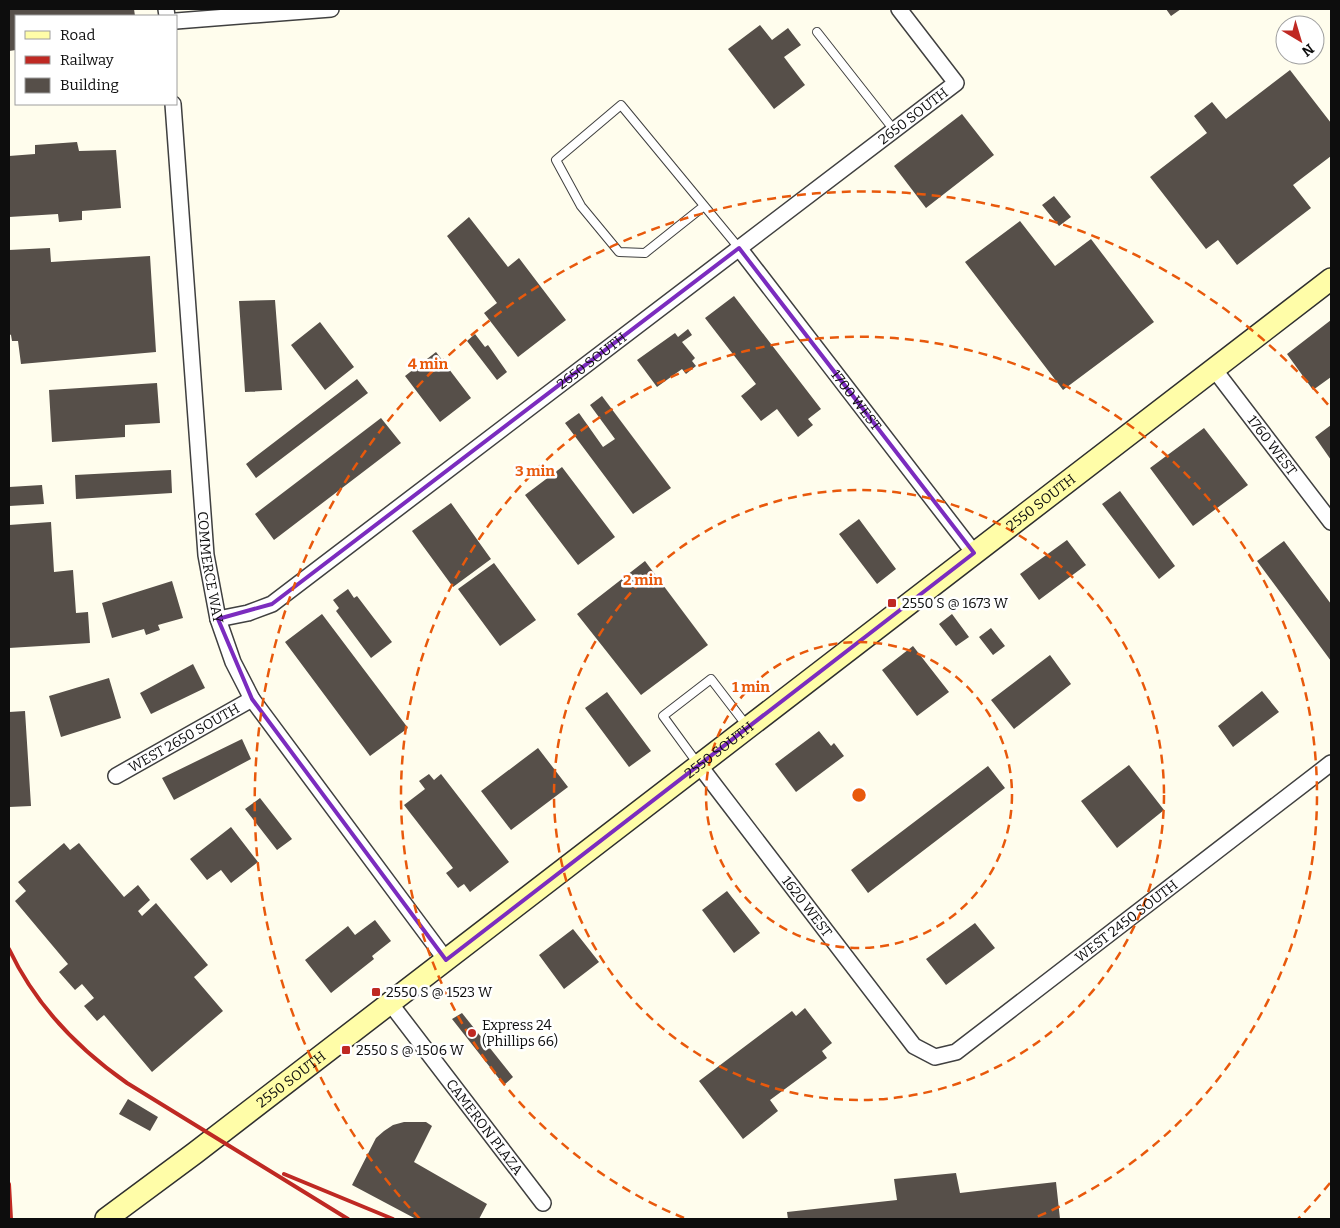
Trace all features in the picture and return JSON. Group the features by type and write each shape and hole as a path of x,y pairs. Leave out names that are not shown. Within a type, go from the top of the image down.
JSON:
{"main road":[{"name":"2550 SOUTH","path":"106,1219 195,1153 1331,279"}],"street":[{"path":"178,21 331,9"},
{"name":"2650 SOUTH","path":"218,619 248,613 272,604 956,83 899,9"},
{"name":"COMMERCE WAY","path":"173,105 206,555 218,619 234,662 252,699 446,960"},
{"name":"1700 WEST","path":"739,248 974,553"},
{"name":"1760 WEST","path":"1214,369 1331,522"},
{"name":"WEST 2650 SOUTH","path":"116,776 252,699"},
{"name":"WEST 2450 SOUTH","path":"914,1046 935,1057 956,1052 1331,763"},
{"name":"1620 WEST","path":"699,765 914,1046"},
{"name":"CAMERON PLAZA","path":"390,1002 543,1203"}],"lane":[{"path":"817,32 894,130"},
{"path":"704,206 645,253 619,252 581,206 556,160 621,105 739,248"},
{"path":"699,765 663,716 710,679 748,727"}],"highlighted area":[{"path":"739,248 974,553 446,960 252,699 218,619 272,604"}],"building":[{"path":"9,9 134,9 135,15 15,15 15,50 9,51"},
{"path":"1166,9 1181,9 1171,16"},
{"path":"760,25 772,40 788,28 801,45 784,57 805,85 774,109 728,49"},
{"path":"1290,70 1331,123 1331,156 1293,185 1311,208 1237,265 1218,240 1206,249 1150,177 1207,133 1194,116 1212,102 1226,119"},
{"path":"962,114 994,155 926,208 894,166"},
{"path":"77,142 79,151 116,150 121,208 82,211 82,220 59,222 58,214 9,217 9,156 35,154 35,145"},
{"path":"1054,196 1071,217 1059,226 1042,205"},
{"path":"469,217 508,267 519,258 566,320 518,357 484,313 497,303 447,236"},
{"path":"1020,221 1055,266 1091,239 1154,322 1063,390 965,262"},
{"path":"50,248 51,262 150,256 156,352 21,364 18,341 12,341 9,334 9,250"},
{"path":"734,296 821,409 808,419 813,425 798,437 777,409 761,421 741,396 756,384 705,318"},
{"path":"275,300 282,390 245,392 239,301"},
{"path":"1331,320 1331,377 1313,390 1287,354"},
{"path":"320,322 354,367 325,390 291,345"},
{"path":"688,329 692,335 682,342 695,358 692,361 696,366 686,374 682,369 657,387 637,360 675,333 678,337"},
{"path":"475,334 485,347 488,345 507,372 497,380 467,341"},
{"path":"436,352 471,398 440,422 405,376"},
{"path":"357,379 368,393 256,478 246,464"},
{"path":"157,383 160,423 125,425 125,437 52,442 49,390"},
{"path":"602,396 671,488 633,514 565,423 579,413 603,447 615,439 590,405"},
{"path":"381,418 401,443 274,540 255,514"},
{"path":"1331,425 1331,460 1315,437"},
{"path":"1204,428 1248,485 1193,526 1150,468"},
{"path":"562,467 615,537 578,565 525,495"},
{"path":"171,470 172,493 76,499 75,475"},
{"path":"42,485 44,504 9,506 9,487"},
{"path":"1120,491 1175,566 1159,579 1102,504"},
{"path":"451,503 491,559 453,587 412,531"},
{"path":"859,519 896,569 877,584 839,534"},
{"path":"51,522 54,572 73,570 76,613 88,612 90,643 9,648 9,525"},
{"path":"1067,540 1086,565 1039,600 1020,574"},
{"path":"1284,541 1331,604 1331,661 1257,561"},
{"path":"645,561 708,645 641,695 577,614"},
{"path":"494,563 536,620 500,646 458,589"},
{"path":"172,581 183,618 158,625 160,630 146,635 144,629 112,638 102,603"},
{"path":"348,589 354,598 357,596 392,642 371,658 336,611 339,608 333,600"},
{"path":"322,614 408,728 370,756 285,642"},
{"path":"952,614 969,637 956,646 939,624"},
{"path":"991,628 1005,646 993,655 979,637"},
{"path":"913,646 949,692 917,716 882,670"},
{"path":"1050,655 1071,684 1014,729 991,700"},
{"path":"193,664 205,688 151,714 140,693"},
{"path":"109,678 121,718 61,737 49,696"},
{"path":"1262,691 1279,712 1233,747 1218,726"},
{"path":"607,692 651,751 629,767 585,708"},
{"path":"25,711 31,806 9,807 9,712"},
{"path":"819,731 831,746 834,743 844,756 796,792 775,764"},
{"path":"242,739 251,759 174,800 162,778"},
{"path":"538,748 568,787 511,830 481,791"},
{"path":"1129,765 1164,810 1117,848 1081,801"},
{"path":"988,766 1005,788 868,893 851,870"},
{"path":"429,774 434,780 441,774 509,862 470,892 464,884 458,888 446,873 453,868 404,805 425,789 419,781"},
{"path":"260,798 292,839 277,850 245,809"},
{"path":"231,827 258,862 231,883 221,870 207,880 190,859"},
{"path":"64,843 70,850 79,843 124,897 138,885 150,900 138,911 142,916 156,903 208,965 194,977 223,1011 152,1072 104,1015 97,1021 84,1006 94,998 82,984 75,990 59,972 68,964 15,901 26,891 18,882"},
{"path":"727,891 760,933 734,953 702,910"},
{"path":"375,920 391,941 372,956 374,959 331,993 305,960 348,926 355,935"},
{"path":"975,923 995,948 946,985 926,959"},
{"path":"573,929 599,962 564,989 539,955"},
{"path":"805,1008 832,1043 822,1051 827,1058 770,1100 778,1111 743,1139 699,1081 792,1011 796,1016"},
{"path":"462,1013 513,1077 504,1085 452,1019"},
{"path":"128,1099 158,1117 150,1131 119,1114"},
{"path":"404,1122 426,1122 432,1126 414,1162 487,1204 479,1219 416,1219 352,1185 376,1138 393,1125"},
{"path":"956,1173 960,1193 1056,1182 1060,1219 788,1219 787,1212 897,1200 894,1179"}],"railway":[{"path":"9,949 31,988 59,1024 91,1055 127,1083 348,1219"},
{"path":"284,1174 393,1219"},
{"path":"9,1184 11,1219"}],"place":[{"name":"2550 S @ 1673 W","path":"892,603"},
{"name":"2550 S @ 1523 W","path":"376,992"},
{"name":"Express 24 (Phillips 66)","path":"472,1033"},
{"name":"2550 S @ 1506 W","path":"346,1050"}]}
